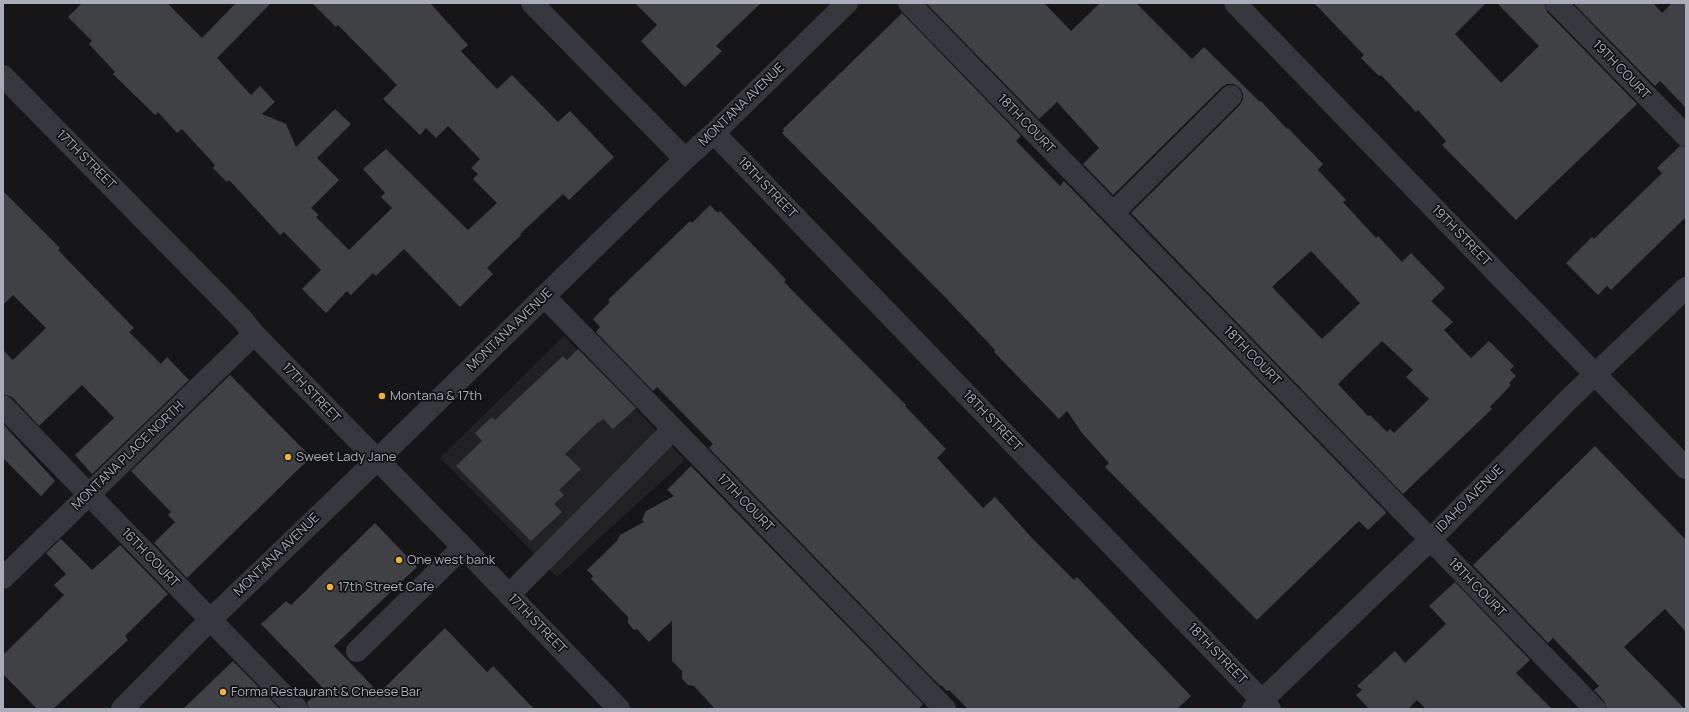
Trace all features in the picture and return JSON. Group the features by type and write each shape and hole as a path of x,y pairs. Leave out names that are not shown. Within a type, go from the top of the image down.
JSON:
{"street":[{"path":"532,3 685,159"},
{"name":"MONTANA AVENUE","path":"122,709 210,620 377,460 847,3"},
{"name":"18TH COURT","path":"908,3 1595,709"},
{"name":"19TH STREET","path":"1236,3 1686,468"},
{"name":"19TH COURT","path":"1556,3 1686,136"},
{"name":"17TH STREET","path":"3,76 241,318 254,334 463,547 619,709"},
{"path":"1113,213 1231,96"},
{"name":"18TH STREET","path":"714,133 1262,706"},
{"name":"IDAHO AVENUE","path":"1262,706 1595,374 1686,288"},
{"name":"17TH COURT","path":"544,296 945,709"},
{"name":"MONTANA PLACE NORTH","path":"3,578 254,334"},
{"name":"16TH COURT","path":"3,406 297,709"},
{"path":"509,595 673,429"},
{"path":"357,652 463,547"}],"shaded area":[{"path":"564,336 685,460 557,577 440,458"}],"building":[{"path":"82,3 167,3 202,38 236,3 271,3 217,58 251,95 260,86 275,102 262,114 286,124 296,147 335,109 351,124 317,158 339,180 311,208 319,215 316,217 349,250 392,208 381,197 385,193 363,169 386,149 468,230 497,203 473,179 478,174 471,168 480,159 448,126 436,138 426,128 420,135 383,99 397,85 338,25 336,27 312,3 430,3 468,45 461,51 497,89 512,75 558,122 570,111 614,157 569,200 563,194 520,234 521,235 487,268 493,274 460,307 404,249 376,276 373,273 351,295 347,291 326,313 302,289 321,270 284,232 280,235 229,180 227,182 213,168 215,165 182,129 177,133 158,112 155,115 113,74 115,72 89,44 92,41 68,17"},
{"path":"635,3 761,3 716,46 722,51 685,87 641,41 657,25"},
{"path":"926,3 1044,3 1071,31 1100,3 1136,3 1192,59 1204,47 1260,102 1261,101 1323,164 1318,170 1346,200 1343,202 1376,238 1378,236 1402,262 1411,253 1445,288 1431,301 1453,322 1444,330 1471,358 1489,341 1514,366 1510,370 1516,376 1509,383 1511,385 1490,407 1492,409 1403,494 1131,213 1240,105 1243,99 1243,93 1240,88 1234,84 1227,84 1222,87 1113,195 1083,164 1099,148 1057,102 1039,119","holes":["1311,251 1360,303 1322,339 1272,287","1382,341 1413,370 1406,377 1429,399 1394,433 1390,429 1387,432 1370,415 1368,416 1338,384"]},
{"path":"1314,3 1486,3 1455,34 1501,83 1539,46 1497,3 1544,3 1547,12 1637,104 1516,220 1442,145 1446,141 1418,110 1416,112 1381,75 1379,76 1361,58 1364,55"},
{"path":"1573,3 1653,3 1662,13 1672,3 1686,3 1686,108 1660,81 1655,86"},
{"path":"902,13 1021,136 1016,141 1060,186 1064,181 1385,511 1386,513 1368,530 1359,521 1257,620 1105,467 1109,463 1082,433 1067,411 1059,419 994,352 995,350 945,297 782,133 784,131 783,129"},
{"path":"1680,146 1686,148 1686,217 1611,290 1607,286 1598,295 1566,263 1592,237 1594,239 1662,173 1657,168"},
{"path":"3,191 60,248 58,250 134,328 129,332 161,364 167,357 189,380 92,474 75,455 114,418 82,385 39,426 12,397 3,394 3,350 13,360 46,328 13,295 3,305"},
{"path":"710,205 718,213 720,211 786,280 784,282 906,405 905,406 946,449 937,458 983,508 995,497 1032,538 1074,580 1077,577 1191,696 1177,709 968,709 949,690 947,691 941,685 940,686 709,448 713,444 657,387 653,391 596,332 600,327 593,319 610,302 608,300 690,221 692,223"},
{"path":"578,349 636,408 613,429 603,419 599,423 598,422 565,454 581,469 559,490 564,495 554,504 562,512 531,541 456,466 482,441 475,433 492,417 495,420 563,356 567,360"},
{"path":"230,375 311,457 187,578 154,543 175,522 168,515 171,512 131,471"},
{"path":"3,424 55,481 41,496 4,459 3,460"},
{"path":"1595,446 1686,540 1686,632 1665,609 1624,647 1685,709 1607,709 1604,701 1594,690 1599,686 1553,638 1548,643 1473,565"},
{"path":"691,466 923,704 918,709 715,709 694,686 688,685 682,679 682,671 672,661 672,621 649,642 637,629 634,630 628,623 628,617 591,579 593,576 587,570 617,541 620,535 644,522 642,520 646,511 674,496 667,490"},
{"path":"375,523 417,567 334,646 379,693 445,628 487,672 493,666 534,709 309,709 307,702 323,688 261,624 286,601 291,605"},
{"path":"61,539 92,570 120,545 168,594 125,636 128,640 53,709 37,709 3,674 3,655 64,595 54,585 66,574 46,553"},
{"path":"1455,582 1530,660 1516,673 1552,709 1426,709 1417,700 1408,709 1369,709 1356,695 1362,690 1357,686 1395,651 1405,663 1446,624 1429,606"},
{"path":"233,661 280,709 183,709"}],"place":[{"name":"Montana & 17th","path":"382,396"},
{"name":"Sweet Lady Jane","path":"288,457"},
{"name":"One west bank","path":"399,560"},
{"name":"17th Street Cafe","path":"330,587"},
{"name":"Forma Restaurant & Cheese Bar","path":"223,692"}]}
